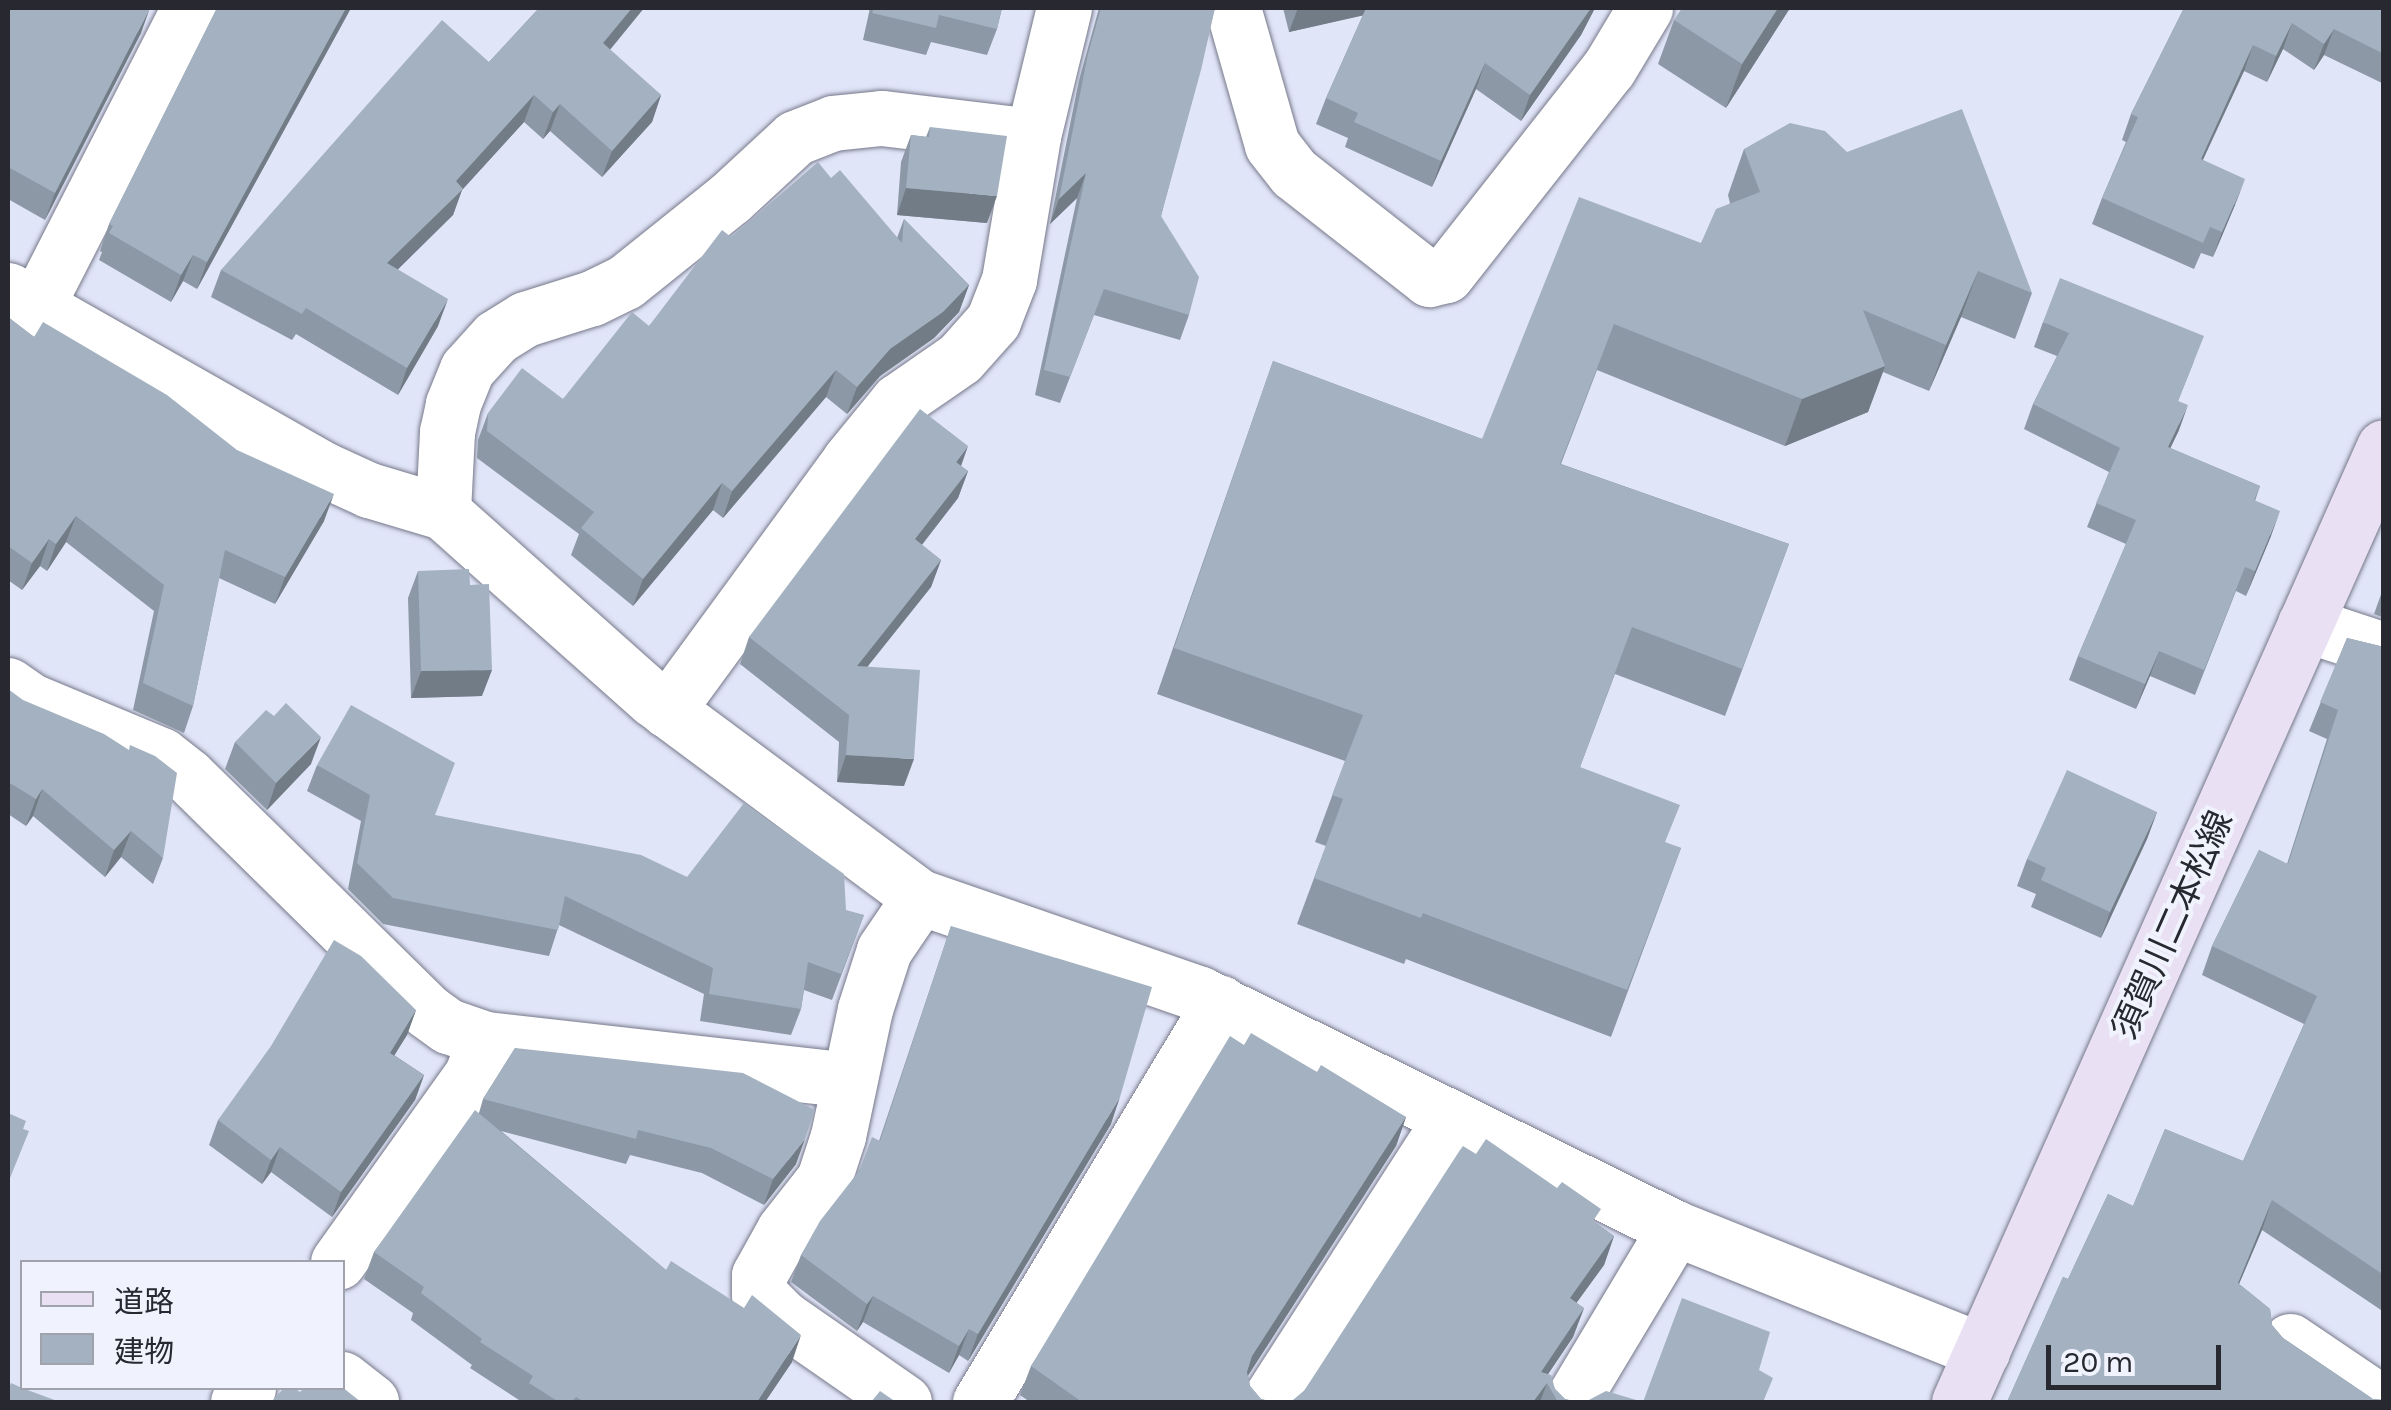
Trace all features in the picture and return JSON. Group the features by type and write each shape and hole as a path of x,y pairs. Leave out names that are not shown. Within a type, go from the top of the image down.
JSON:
{"main road":[{"name":"須賀川二本松線","path":"1959,1402 2384,446"}],"street":[{"path":"668,710 848,461 898,401 960,358 993,321 1010,280 1033,136 1064,8"},
{"path":"1233,8 1272,145 1294,173 1429,279 1446,275 1609,68 1645,8"},
{"path":"184,9 22,298 323,469 370,490 443,512 489,558 668,710 920,896 1041,936 1220,1004 1675,1228 1982,1350"},
{"path":"443,512 453,404 467,369 496,337 526,320 592,298 625,282 730,198 796,138 834,122 881,118 1033,136"},
{"path":"2306,624 2384,650"},
{"path":"8,685 30,701 161,755 250,832 426,1011 448,1026 485,1039 848,1080"},
{"path":"904,1402 783,1318 759,1294 759,1274 824,1178 884,950 920,896"},
{"path":"980,1402 1220,1004"},
{"path":"339,1260 472,1074 485,1039"},
{"path":"1268,1402 1451,1118"},
{"path":"1571,1402 1675,1228"},
{"path":"2290,1341 2380,1402"},
{"path":"345,1381 372,1402"}],"building":[{"path":"8,8 150,8 55,193 8,167"},
{"path":"217,8 346,8 207,262 193,255 181,275 109,233 113,226 109,224"},
{"path":"539,8 632,8 603,43 661,95 612,151 560,104 553,112 534,95 456,181 463,189 387,263 448,299 407,368 306,308 302,314 221,270 442,20 489,62"},
{"path":"874,8 1002,8 997,29 939,15 936,28 872,13"},
{"path":"1101,8 1215,8 1161,216 1199,277 1189,315 1104,289 1070,377 1044,370 1086,173 1059,199"},
{"path":"1366,8 1591,8 1530,95 1485,63 1441,161 1354,122 1358,113 1326,98"},
{"path":"1682,8 1778,8 1742,64 1674,20"},
{"path":"2184,8 2384,8 2384,54 2334,29 2324,44 2292,23 2276,56 2253,45 2201,159 2245,179 2222,232 2210,227 2203,243 2102,198 2138,117 2131,114"},
{"path":"1962,109 2032,293 1978,271 1946,345 1863,310 1885,366 1802,399 1614,324 1560,464 1789,544 1742,669 1632,627 1580,767 1680,805 1665,842 1681,848 1627,990 1423,913 1421,918 1314,878 1343,799 1332,795 1363,715 1174,648 1273,361 1482,439 1579,197 1701,243 1716,209 1760,192 1744,149 1790,123 1825,131 1847,152"},
{"path":"930,127 1007,136 997,196 906,188 911,135 929,137"},
{"path":"818,162 831,178 840,170 902,243 904,219 969,285 943,312 890,349 857,387 836,370 732,491 722,483 643,579 581,528 594,512 487,431 488,413 522,368 563,399 632,312 649,326 722,230 731,237"},
{"path":"2060,278 2204,336 2178,401 2188,405 2168,447 2260,486 2254,500 2280,511 2255,571 2245,567 2204,670 2159,651 2145,684 2078,656 2136,520 2096,503 2120,448 2033,404 2069,333 2043,322"},
{"path":"8,317 34,337 43,322 167,395 237,450 334,494 285,577 225,550 193,706 143,683 164,585 76,516 56,544 49,539 32,563 8,546"},
{"path":"920,409 968,446 956,462 968,471 915,539 941,560 857,666 920,670 914,759 846,755 849,715 749,637"},
{"path":"469,569 470,585 489,584 492,670 421,671 418,571"},
{"path":"2347,638 2384,647 2384,1275 2272,1200 2238,1283 2270,1309 2272,1325 2283,1338 2373,1399 2384,1402 2007,1402 2063,1277 2068,1279 2108,1194 2133,1206 2165,1129 2243,1161 2317,996 2212,946 2259,850 2288,864 2338,710 2320,702"},
{"path":"8,689 23,700 104,734 129,750 130,745 155,756 177,773 163,858 131,831 114,850 42,789 36,799 8,782"},
{"path":"286,703 321,737 276,783 235,742 266,710 274,716"},
{"path":"351,705 455,763 435,815 641,855 687,877 744,803 844,874 846,910 864,915 841,974 808,962 801,1009 709,994 713,968 565,896 558,930 393,898 357,863 370,795 317,765"},
{"path":"2067,770 2157,812 2110,912 2041,880 2046,868 2027,859"},
{"path":"951,926 1152,987 1120,1097 978,1334 969,1329 959,1346 873,1296 867,1304 801,1255 820,1221 859,1171 872,1137 880,1141"},
{"path":"334,940 361,956 416,1010 390,1053 424,1075 341,1192 280,1147 271,1160 218,1120 271,1046"},
{"path":"1251,1033 1317,1072 1321,1065 1406,1117 1252,1356 1247,1372 1250,1386 1261,1399 1273,1402 1082,1402 1031,1366 1230,1036 1244,1045"},
{"path":"515,1048 743,1073 815,1110 805,1139 773,1179 711,1148 638,1130 636,1139 483,1099"},
{"path":"475,1110 666,1270 671,1261 744,1308 752,1295 801,1335 757,1402 584,1402 576,1397 572,1402 559,1402 529,1383 533,1376 480,1342 482,1339 421,1293 424,1287 374,1252"},
{"path":"8,1113 26,1121 23,1129 29,1131 8,1183"},
{"path":"1486,1139 1557,1188 1562,1182 1601,1209 1593,1221 1614,1236 1570,1298 1584,1308 1541,1372 1551,1375 1555,1389 1565,1399 1577,1402 1558,1402 1547,1383 1533,1402 1285,1402 1304,1391 1463,1146 1476,1154"},
{"path":"1682,1298 1770,1332 1759,1370 1773,1378 1763,1402 1643,1402"},
{"path":"11,1383 20,1390 60,1402 8,1402"},
{"path":"345,1389 361,1402 271,1402 282,1390"},
{"path":"880,1391 896,1402 871,1402"},
{"path":"1606,1391 1643,1402 1585,1402"}]}
